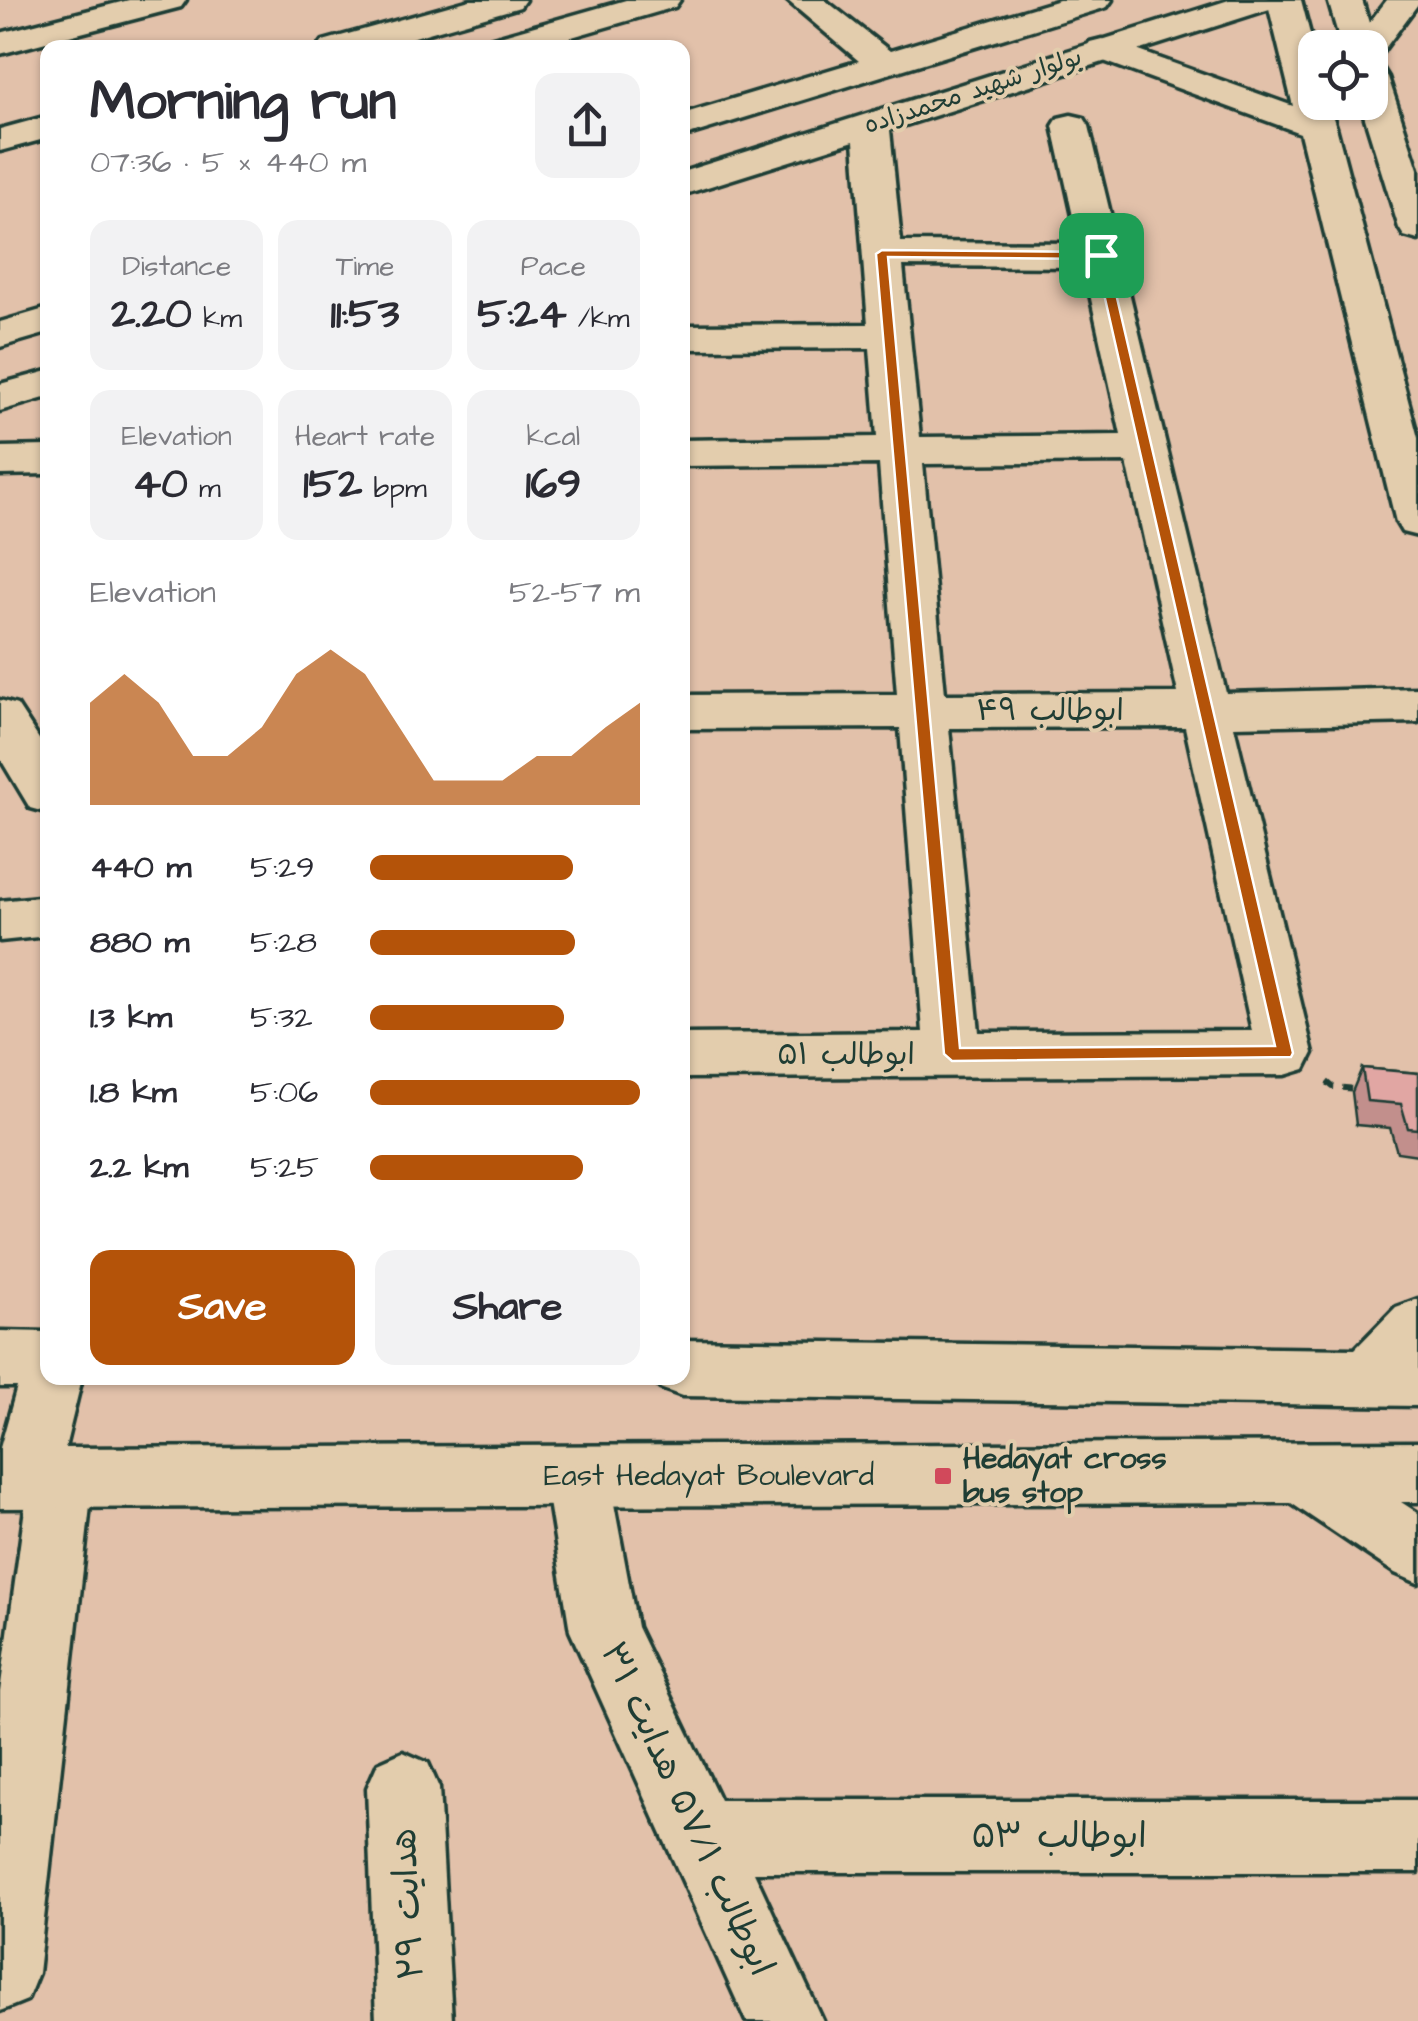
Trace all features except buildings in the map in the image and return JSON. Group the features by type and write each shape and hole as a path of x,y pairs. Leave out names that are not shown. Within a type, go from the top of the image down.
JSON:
{"street":[{"path":"0,44 169,0"},
{"path":"364,40 508,0"},
{"path":"522,40 663,0"},
{"path":"804,0 884,64"},
{"name":"بولوار شهید محمدزاده","path":"690,124 1095,0"},
{"name":"بولوار شهید محمدزاده","path":"690,182 1264,0"},
{"path":"1284,0 1418,522"},
{"path":"1345,0 1357,30"},
{"path":"1379,30 1404,0"},
{"path":"1102,49 1318,127"},
{"path":"1384,120 1418,228"},
{"path":"871,125 952,1054"},
{"path":"1071,126 1285,1053"},
{"path":"0,140 40,128"},
{"path":"882,254 1101,255"},
{"path":"0,335 40,322"},
{"path":"690,337 890,336"},
{"path":"0,398 40,386"},
{"path":"690,453 1145,448"},
{"path":"0,461 40,460"},
{"name":"ابوطالب ۴۹","path":"690,712 1206,710 1418,704"},
{"path":"40,713 0,715 40,782"},
{"path":"0,922 40,917"},
{"name":"ابوطالب ۵۱","path":"690,1056 1285,1053"},
{"path":"690,1368 1394,1378 1418,1326"},
{"path":"0,1359 40,1360"},
{"path":"0,1973 29,1478 49,1385"},
{"name":"East Hedayat Boulevard","path":"29,1478 1418,1472"},
{"path":"1303,1474 1418,1552"},
{"name":"ابوطالب ۵۷/۱ هدایت ۳۱","path":"577,1476 604,1631 785,2021"},
{"name":"هدایت ۲۹","path":"403,1788 414,2021"},
{"name":"ابوطالب ۵۳","path":"700,1836 1418,1836"}],"path":[{"path":"1285,1053 1334,1087 1367,1090"}],"place":[{"name":"Hedayat cross bus stop","path":"943,1476"}],"route":[{"path":"882,254 1101,255 1285,1053 952,1054 882,254"}]}
